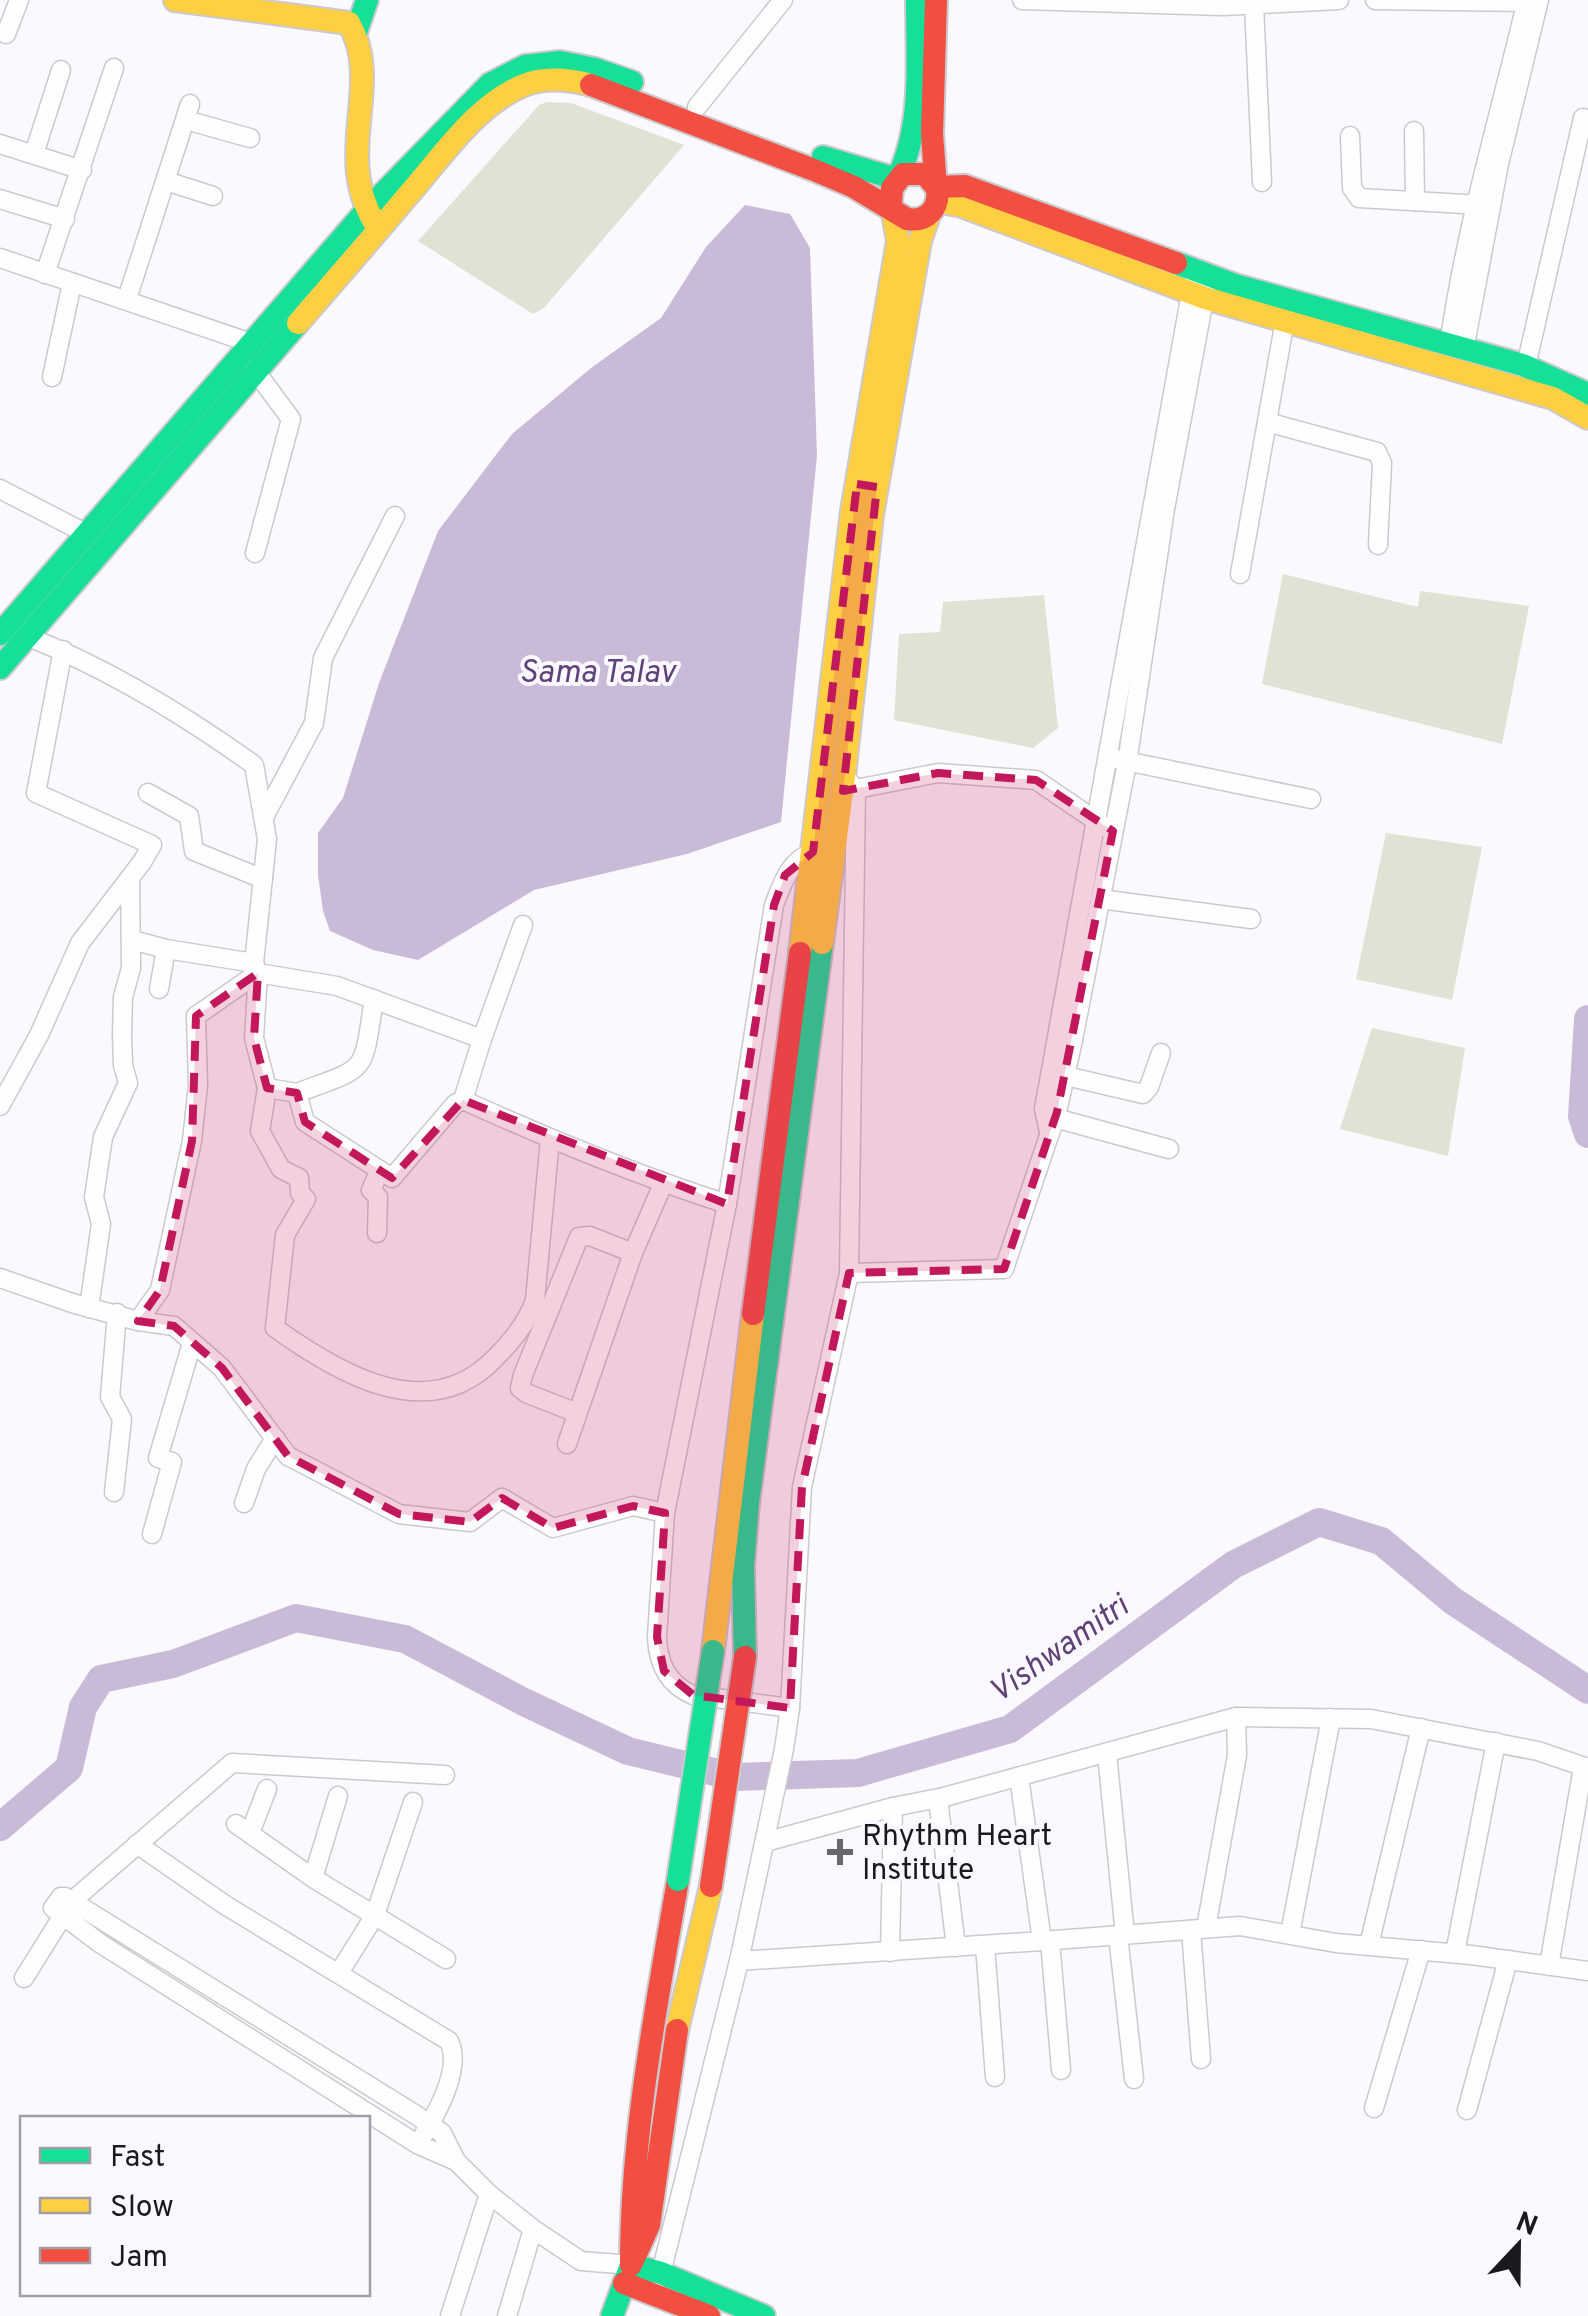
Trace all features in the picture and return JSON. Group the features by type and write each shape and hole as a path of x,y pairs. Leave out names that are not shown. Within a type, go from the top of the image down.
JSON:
{"main road":[{"path":"175,0 353,23"},
{"path":"366,227 344,190 340,142 353,23 367,0"},
{"path":"627,2274 637,2144 713,1651 813,852 881,402 898,241 890,194 905,167 914,136 917,0"},
{"path":"881,402 920,241 934,201 936,0"},
{"path":"353,23 362,52 355,144 357,187 366,227"},
{"path":"366,227 400,175 490,84 509,71 548,61 597,68 828,159 896,179"},
{"path":"0,668 8,630 87,534 262,346 366,227 500,98 520,86 544,79 577,82 614,92 823,174 914,220 934,201 965,186 1285,320 1526,366 1588,394"},
{"path":"355,144 375,170 400,175"},
{"path":"896,179 919,172 932,180 934,201"},
{"path":"1199,284 1449,352 1553,398 1588,418"},
{"path":"8,630 254,370 262,346"},
{"path":"612,2316 649,2225 678,2015 711,1886 745,1657 743,1566 748,1503 850,782 867,486"},
{"path":"627,2274 764,2316"},
{"path":"656,2282 709,2316"}],"street":[{"path":"6,34 19,0"},
{"path":"697,108 782,0"},
{"path":"1022,0 1254,4 1339,0"},
{"path":"1375,0 1533,1 1483,205 1457,287 1449,352"},
{"path":"1254,4 1262,182"},
{"path":"45,274 114,68"},
{"path":"34,154 61,70"},
{"path":"127,300 188,112 250,138"},
{"path":"1526,366 1583,118"},
{"path":"1414,131 1415,202"},
{"path":"1350,136 1354,193 1364,199 1483,205"},
{"path":"0,144 82,170"},
{"path":"166,181 213,196"},
{"path":"0,199 64,219"},
{"path":"0,258 262,346"},
{"path":"52,377 72,284"},
{"path":"848,1273 1004,1269 1066,1076 1127,762 1143,601 1199,284"},
{"path":"1240,574 1285,320"},
{"path":"254,370 292,419 255,553"},
{"path":"1267,422 1372,449 1381,456 1378,545"},
{"path":"0,489 87,534"},
{"path":"264,817 314,722 323,658 395,516"},
{"path":"1052,1125 1044,1108 1107,756 1143,601"},
{"path":"8,630 63,650 194,722 254,765 267,839 254,1038 267,1088 260,1131 281,1169 299,1178 300,1193 306,1199 285,1235 275,1328 317,1358 350,1375 400,1390 449,1390 488,1366 527,1319 534,1300 550,1139"},
{"path":"0,1106 39,1035 80,942 152,845 36,792 63,650"},
{"path":"1107,756 1311,800"},
{"path":"656,2282 740,1961 784,1749 790,1708 802,1487 848,1273 850,782 938,773 1036,780 1113,831"},
{"path":"148,793 189,816 194,851 263,879"},
{"path":"790,1708 693,1695 673,1683 664,1671 657,1636 665,1513 726,1204 774,905 785,875 798,858 813,852"},
{"path":"89,1308 101,1224 94,1197 103,1138 128,1083 122,1034 123,997 131,968 130,878"},
{"path":"1100,900 1250,919"},
{"path":"297,1093 306,1122 392,1178 455,1104 463,1100 523,925"},
{"path":"132,940 336,986 482,1039"},
{"path":"159,989 166,950"},
{"path":"138,1321 160,1290 192,1141 198,1085 196,1016 256,968"},
{"path":"267,1088 297,1093 358,1069 365,1056 374,999"},
{"path":"1066,1076 1143,1094 1150,1087 1161,1052"},
{"path":"463,1100 550,1139 726,1204"},
{"path":"1052,1125 1168,1149"},
{"path":"377,1232 378,1197 371,1190 380,1170"},
{"path":"567,1444 633,1253 664,1184"},
{"path":"577,1413 526,1394 520,1388 523,1374 579,1237 590,1236 633,1253"},
{"path":"0,1278 89,1308 174,1326 222,1368 288,1456 399,1514 470,1522 502,1498 553,1528 634,1506 665,1513"},
{"path":"114,1492 122,1419 110,1397 117,1314"},
{"path":"152,1534 172,1462 158,1458 192,1342"},
{"path":"244,1503 256,1469 275,1438"},
{"path":"766,1838 938,1798 1236,1717 1370,1718 1538,1750 1586,1768 1549,1966"},
{"path":"1202,2059 1198,1929 1237,1756 1236,1717"},
{"path":"1290,1934 1331,1718"},
{"path":"1369,1946 1421,1728"},
{"path":"1455,1953 1496,1742"},
{"path":"1107,1754 1134,2079"},
{"path":"24,1978 66,1909 232,1764 444,1776"},
{"path":"1019,1777 1046,1941 1061,2070"},
{"path":"267,1789 243,1829 313,1878 446,1960"},
{"path":"313,1878 338,1796"},
{"path":"938,1798 956,1947"},
{"path":"339,1973 375,1915 413,1802"},
{"path":"890,1952 893,1807"},
{"path":"137,1844 226,1904 448,2041 454,2055 441,2108 418,2144"},
{"path":"66,1909 205,1986 430,2125 442,2133 456,2161 533,2229 581,2261 627,2274"},
{"path":"66,1909 195,2003 418,2144 456,2161"},
{"path":"740,1961 1240,1926 1369,1946 1588,1971"},
{"path":"985,1945 994,2077"},
{"path":"1374,2108 1421,1950"},
{"path":"1466,2110 1508,1960"},
{"path":"195,2003 205,1986"},
{"path":"450,2316 489,2194"},
{"path":"507,2316 533,2229"}],"highlighted area":[{"path":"857,484 877,487 843,791 938,773 1036,780 1113,831 1057,1112 1004,1269 849,1273 802,1487 790,1708 693,1695 664,1671 657,1637 665,1513 633,1506 553,1528 502,1498 470,1522 399,1514 288,1456 222,1368 174,1326 138,1321 160,1290 192,1141 196,1016 258,973 254,1038 267,1088 297,1093 305,1122 392,1178 463,1100 727,1204 774,905 785,875 813,852"}],"green space":[{"path":"571,103 684,145 544,308 533,314 418,241 539,105"},
{"path":"1283,574 1418,607 1420,591 1529,606 1502,744 1262,684"},
{"path":"1044,595 1058,728 1033,748 894,720 899,634 940,632 943,602"},
{"path":"1386,833 1482,847 1452,1000 1356,979"},
{"path":"1372,1028 1465,1048 1448,1156 1340,1129"}],"water":[{"name":"Sama Talav","path":"745,205 790,214 810,248 817,455 781,822 687,854 534,890 418,960 373,950 330,931 318,875 318,833 343,798 379,683 438,531 512,434 591,368 661,318 706,247"}],"waterway":[{"name":"Vishwamitri","path":"1588,1019 1582,1116 1588,1134"},
{"name":"Vishwamitri","path":"0,1827 69,1768 83,1707 101,1679 173,1664 296,1618 405,1639 628,1751 735,1777 858,1773 1010,1729 1233,1565 1319,1522 1381,1541 1453,1601 1588,1690"}],"traffic: fast":[{"path":"356,32 367,0"},
{"path":"823,157 897,179 906,158 915,114 917,0"},
{"path":"0,634 365,212 490,84 525,66 560,62 632,82"},
{"path":"1176,263 1235,285 1523,365 1588,394"},
{"path":"0,668 298,323"},
{"path":"745,1657 743,1566 748,1503 822,943"},
{"path":"678,1880 713,1651"},
{"path":"612,2316 631,2265 661,2273 764,2316"}],"traffic: slow":[{"path":"175,0 349,23 362,70 358,170 374,222"},
{"path":"298,323 460,133 490,105 541,80 591,85"},
{"path":"938,201 962,206 1205,298 1553,398 1588,418"},
{"path":"800,953 852,511 898,241 891,202"},
{"path":"822,943 872,515 920,241 929,215"},
{"path":"713,1651 753,1314"},
{"path":"677,2030 711,1886"}],"traffic: jam":[{"path":"936,0 932,134 936,187 965,186 1176,263"},
{"path":"591,85 814,170 854,187 907,219 931,212 937,188 925,174 903,174 892,188 891,202"},
{"path":"753,1314 800,953"},
{"path":"711,1886 745,1657"},
{"path":"677,2030 649,2225 631,2265 640,2120 678,1880"},
{"path":"624,2283 709,2316"}],"place":[{"name":"Rhythm Heart Institute","path":"840,1852"}]}
